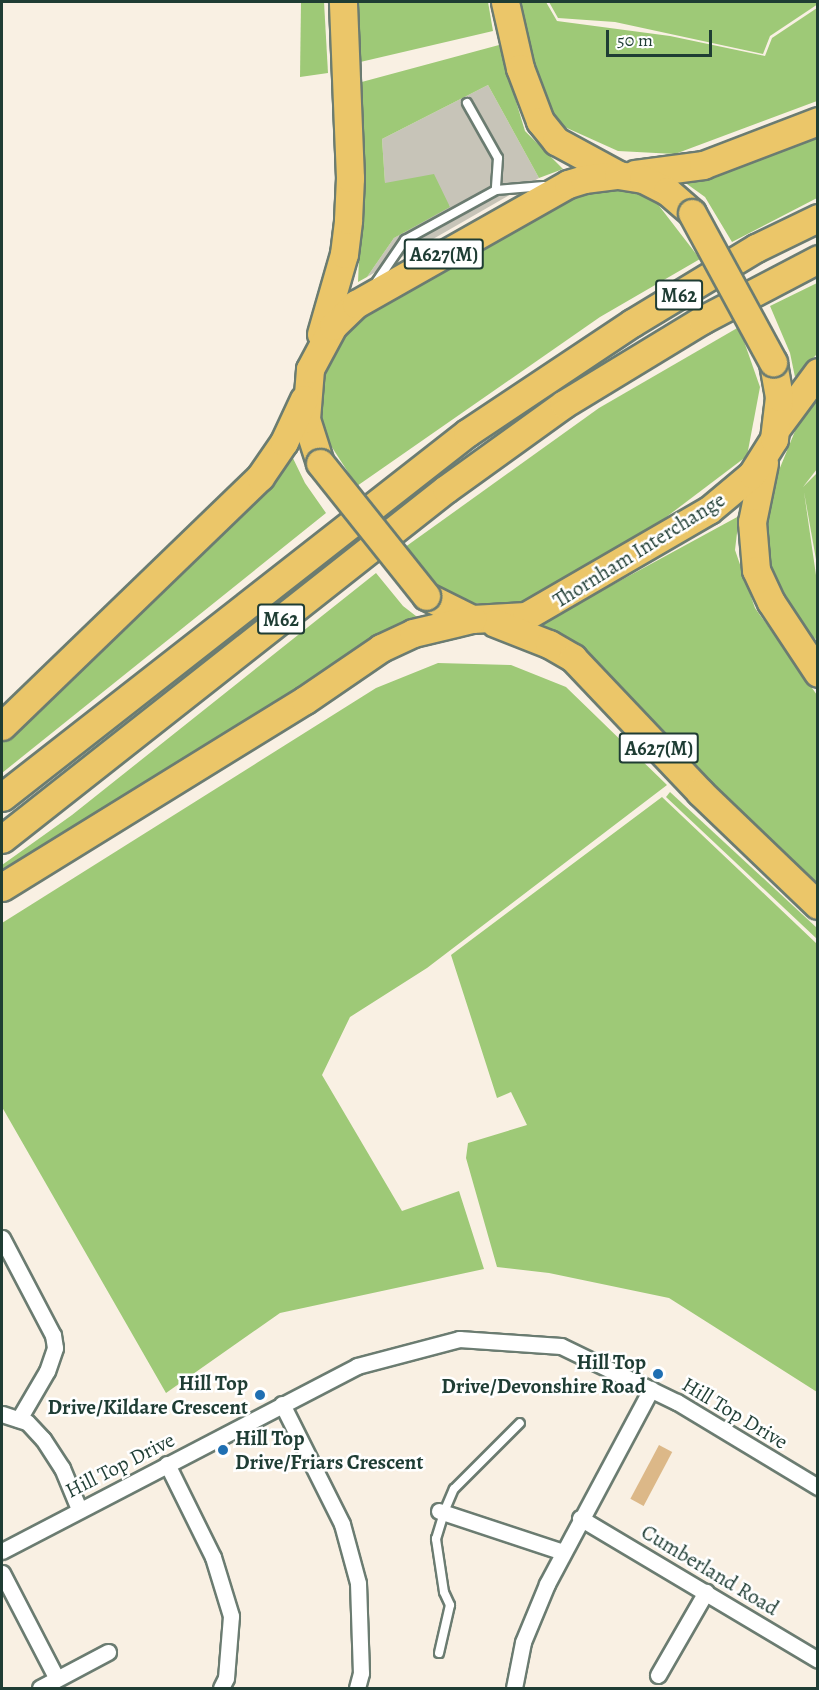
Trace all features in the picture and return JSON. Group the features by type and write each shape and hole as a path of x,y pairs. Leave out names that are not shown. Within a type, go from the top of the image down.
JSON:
{"highway":[{"name":"A627(M)","path":"316,353 344,254 350,178 343,2"},
{"name":"A627(M)","path":"505,2 520,68 533,109 546,131 575,154 622,175"},
{"path":"622,175 686,170 818,121"},
{"name":"Thornham Interchange","path":"622,175 655,184 692,213 772,362 778,387 777,426 767,453 725,499 546,608 514,619 478,619 426,596 320,463 307,429 305,395 316,353 340,318 367,297 568,184 622,175"},
{"name":"M62","path":"2,797 467,433 632,323 756,248 818,218"},
{"name":"M62","path":"2,839 446,489 564,404 702,320 818,259"},
{"path":"777,426 818,372"},
{"path":"2,726 260,477 284,442 305,395"},
{"name":"A627(M)","path":"767,453 752,522 754,563 771,602 818,673"},
{"name":"A627(M)","path":"478,619 549,644 573,658 700,792 818,905"},
{"path":"2,887 305,700 381,648 413,633 478,619"}],"street":[{"path":"2,1240 53,1335 55,1348 47,1371 19,1419"},
{"name":"Hill Top Drive","path":"2,1551 357,1366 459,1339 561,1346 651,1389 818,1487"},
{"path":"514,1689 523,1642 563,1552 651,1389"},
{"path":"282,1404 342,1524 358,1583 362,1672 357,1689"},
{"path":"2,1414 27,1422 43,1439 62,1468 80,1509"},
{"path":"167,1464 213,1557 231,1616 226,1678 221,1689"},
{"path":"441,1511 563,1552"},
{"name":"Cumberland Road","path":"580,1518 818,1660"},
{"path":"2,1573 57,1679"},
{"path":"658,1675 706,1592"},
{"path":"40,1689 108,1652"}],"lane":[{"path":"467,103 498,158 496,190"},
{"path":"367,297 405,240 496,190 568,184"},
{"path":"439,1653 450,1605 444,1592 436,1539 441,1511 454,1490 520,1423"}],"shaded area":[{"path":"488,85 539,178 367,277 394,238 450,206 385,183 382,139"}],"green space":[{"path":"301,2 324,2 328,73 300,77"},
{"path":"352,2 488,2 493,31 356,63"},
{"path":"519,2 546,2 557,21 670,36 765,56 772,38 817,8 817,101 675,154 618,151 558,124 533,62"},
{"path":"549,2 817,2 818,4 770,36 763,54 615,22 558,18"},
{"path":"499,45 525,131 563,169 539,178 488,85 382,139 385,183 434,174 450,207 394,238 367,277 358,282 361,214 358,83"},
{"path":"817,128 817,198 732,242 705,197 680,179"},
{"path":"607,187 653,198 700,259 600,317 357,486 324,435 320,393 331,350 353,322 467,252 568,201"},
{"path":"817,283 817,354 795,377 790,353 770,306"},
{"path":"739,327 760,387 747,456 661,521 516,606 462,602 418,574 401,550 599,408"},
{"path":"817,390 817,469 803,487 817,473 817,565 804,492 817,582 817,640 807,632 770,568 764,530 775,480 804,409"},
{"path":"289,450 305,483 326,513 2,773 2,741 105,643"},
{"path":"739,516 735,550 755,608 817,695 817,891 611,678 537,626"},
{"path":"376,573 403,606 425,623 2,871 2,865 72,815"},
{"path":"438,663 511,665 566,687 667,785 427,968 350,1017 322,1075 402,1211 459,1191 484,1269 280,1313 166,1393 2,1107 2,923 376,688"},
{"path":"670,792 817,928 817,939 666,797"},
{"path":"662,797 817,944 817,1392 669,1298 549,1273 497,1267 466,1158 468,1143 527,1125 511,1092 497,1098 451,955"}],"building":[{"path":"659,1445 672,1452 644,1506 630,1499"}],"place":[{"name":"Hill Top Drive/Devonshire Road","path":"658,1374"},
{"name":"Hill Top Drive/Kildare Crescent","path":"260,1395"},
{"name":"Hill Top Drive/Friars Crescent","path":"223,1450"}]}
